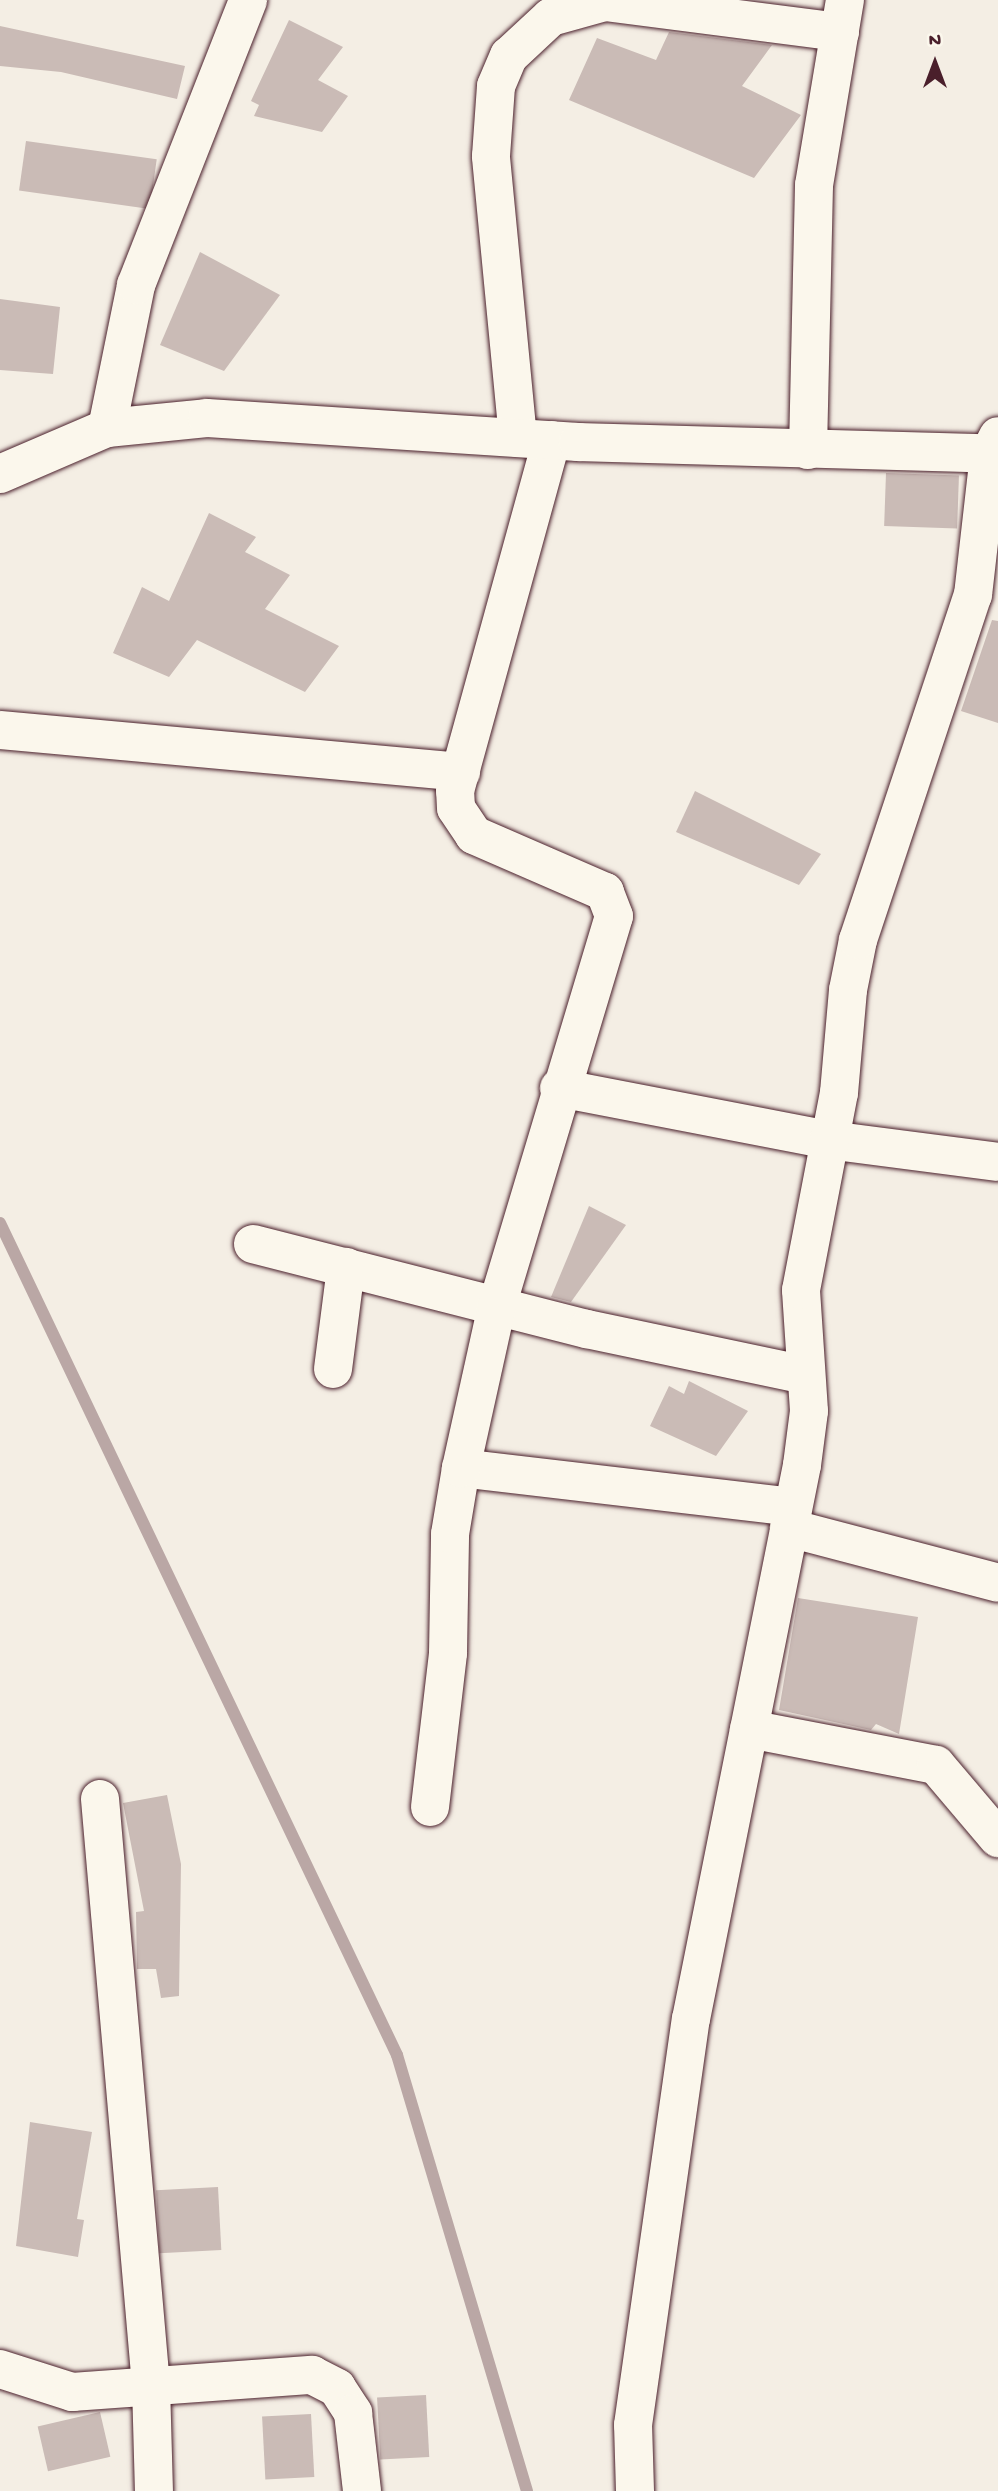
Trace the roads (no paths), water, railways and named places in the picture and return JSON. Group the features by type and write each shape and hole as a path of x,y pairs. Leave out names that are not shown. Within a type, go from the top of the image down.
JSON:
{"street":[{"path":"107,429 136,285 248,0"},
{"path":"430,1807 448,1653 450,1534 461,1468 497,1306 559,1088 611,932 614,903 598,888 474,835 456,808 461,772 535,439 491,156 496,86 509,56 551,17 605,2 843,16 814,186 808,450"},
{"path":"0,474 107,429 207,418 535,439 808,450 995,448 986,592 858,940 829,1140 801,1290 809,1410 791,1518 691,2019 633,2425 635,2491"},
{"path":"0,730 461,772"},
{"path":"559,1088 829,1140 998,1162"},
{"path":"253,1244 497,1306 805,1375"},
{"path":"333,1369 346,1267"},
{"path":"461,1468 791,1518 998,1583"},
{"path":"749,1729 936,1765 998,1838"},
{"path":"100,1799 151,2385 154,2491"},
{"path":"0,2369 72,2392 312,2375 337,2388 353,2413 362,2491"}],"waterway":[{"path":"0,1223 397,2055 527,2491"}]}
